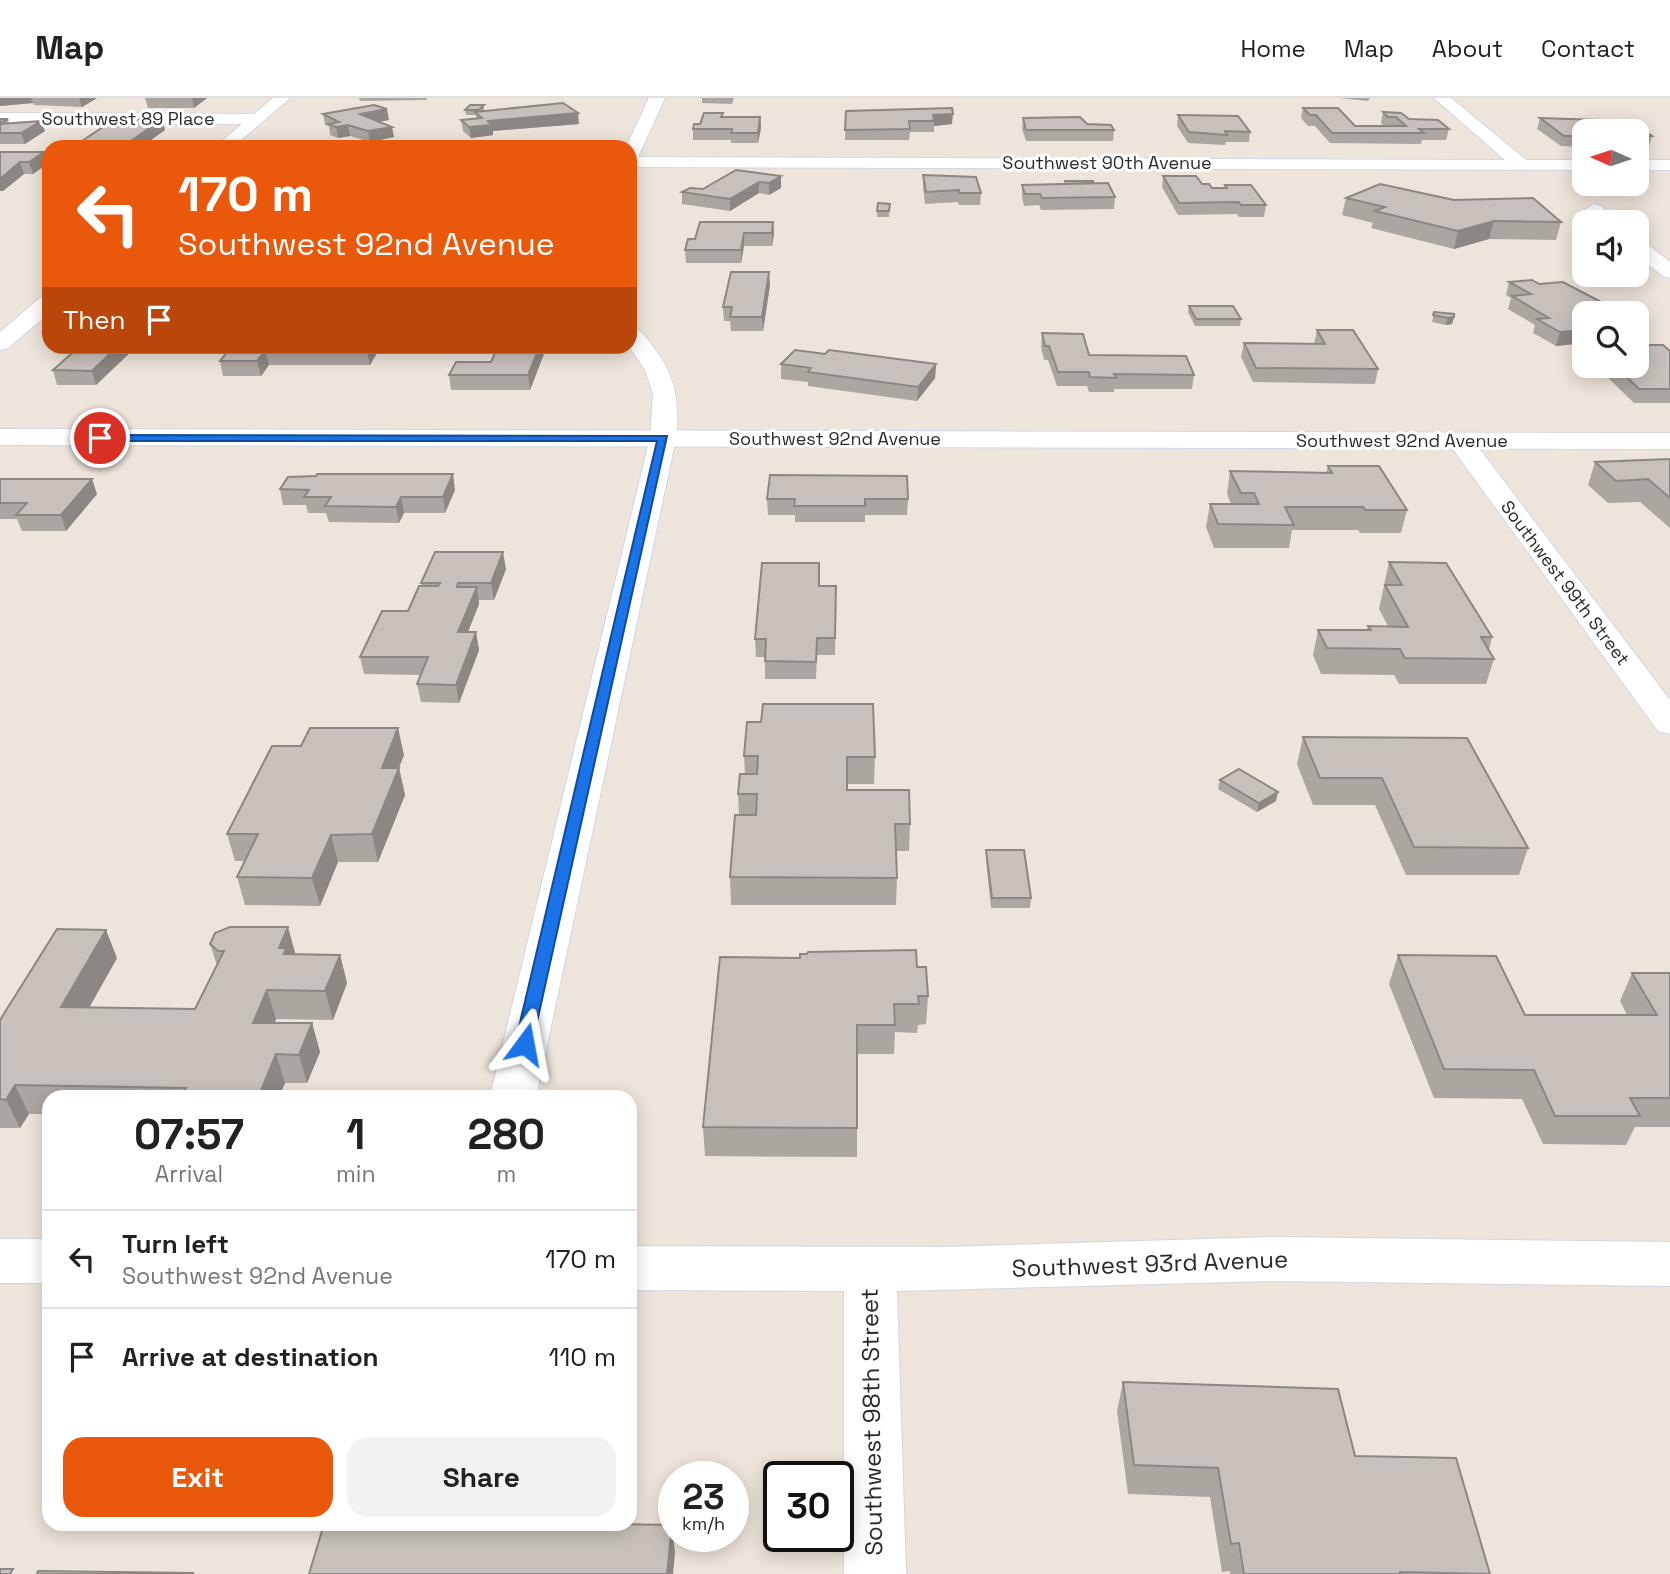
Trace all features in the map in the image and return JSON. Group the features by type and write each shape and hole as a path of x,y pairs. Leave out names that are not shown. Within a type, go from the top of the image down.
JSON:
{"street":[{"path":"232,140 282,98"},
{"path":"637,141 657,98"},
{"path":"1443,98 1521,164"},
{"name":"Southwest 89 Place","path":"0,118 257,119"},
{"name":"Southwest 90th Avenue","path":"637,162 1572,164"},
{"path":"1649,165 1670,165"},
{"path":"1649,255 1670,272"},
{"path":"1670,286 1661,286 1670,293"},
{"path":"0,343 42,308"},
{"path":"515,1090 663,438 668,400 657,367 637,342"},
{"name":"Southwest 92nd Avenue","path":"0,437 1670,441"},
{"name":"Southwest 99th Street","path":"1460,441 1670,724"},
{"name":"Southwest 93rd Avenue","path":"637,1268 870,1270 1273,1259 1670,1264"},
{"path":"0,1261 42,1261"},
{"name":"Southwest 98th Street","path":"870,1270 875,1574"}],"building":[{"path":"563,103 578,113 488,121 492,125 469,127 461,120 482,118 475,112"},
{"path":"374,105 387,109 360,114 392,127 368,131 348,125 336,127 328,124 339,122 323,114"},
{"path":"470,105 484,105 479,110 465,110"},
{"path":"952,108 953,114 933,115 934,121 909,121 910,129 845,130 846,111"},
{"path":"1303,108 1338,108 1355,126 1406,126 1396,117 1388,117 1383,112 1401,113 1409,119 1438,120 1449,129 1419,129 1424,133 1332,133 1316,115 1310,115"},
{"path":"704,113 723,113 721,117 760,117 758,133 731,133 732,129 693,129 694,124 700,124"},
{"path":"1178,115 1238,116 1250,132 1225,131 1227,135 1189,132"},
{"path":"1080,117 1087,124 1111,125 1114,130 1026,130 1023,118"},
{"path":"1540,118 1572,119 1572,136 1564,136"},
{"path":"115,119 162,119 132,140 84,140"},
{"path":"41,121 21,133 0,133 0,124"},
{"path":"0,152 42,152 29,162 20,162 0,179"},
{"path":"736,170 781,176 769,183 759,182 730,199 682,192 690,188 703,189"},
{"path":"923,175 976,177 981,193 959,193 959,190 926,192"},
{"path":"1163,176 1196,176 1202,184 1209,184 1212,188 1251,185 1266,205 1241,205 1239,202 1179,203"},
{"path":"1065,181 1093,181 1093,183 1066,184"},
{"path":"1108,183 1115,197 1042,198 1040,194 1025,194 1022,185"},
{"path":"1380,184 1454,200 1533,198 1561,222 1494,221 1458,231 1375,211 1385,207 1346,198"},
{"path":"878,203 890,204 889,211 877,211"},
{"path":"700,222 773,222 772,233 744,233 741,250 685,250 688,239 695,239"},
{"path":"731,272 769,272 762,317 730,317 732,307 723,307"},
{"path":"1509,282 1563,282 1599,301 1572,301 1572,331 1560,332 1537,319 1549,318 1512,296 1531,294"},
{"path":"1189,306 1233,306 1241,319 1196,319"},
{"path":"1434,312 1454,314 1454,317 1433,315"},
{"path":"1317,330 1353,330 1378,369 1256,368 1244,343 1325,344"},
{"path":"1042,333 1083,334 1089,355 1186,356 1194,375 1114,374 1116,378 1090,377 1089,372 1058,372 1049,346 1045,346"},
{"path":"1649,345 1663,345 1670,351 1670,389 1639,389 1628,378 1649,378"},
{"path":"795,350 825,354 829,350 936,364 918,387 808,372 811,368 781,364"},
{"path":"71,354 110,354 92,371 53,370"},
{"path":"226,354 263,354 257,361 220,361"},
{"path":"494,354 537,354 528,375 449,375 456,362 491,362"},
{"path":"1670,459 1670,498 1648,479 1616,481 1595,462"},
{"path":"1328,466 1379,466 1407,510 1285,507 1294,525 1218,524 1210,504 1259,504 1254,493 1241,493 1230,471 1332,473"},
{"path":"317,474 453,474 443,497 401,497 396,507 325,506 331,497 304,497 309,490 280,489 288,477"},
{"path":"770,475 907,476 908,499 865,499 865,506 794,506 795,499 767,499"},
{"path":"0,479 92,479 61,515 16,515 27,503 0,503"},
{"path":"435,552 503,552 491,583 458,583 457,587 477,587 458,632 476,632 456,685 417,684 428,657 360,657 382,611 408,611 419,586 438,586 440,583 421,583"},
{"path":"1389,562 1446,563 1492,637 1481,637 1494,659 1405,658 1400,649 1327,648 1318,630 1371,630 1368,626 1408,627 1385,585 1402,585"},
{"path":"762,563 819,563 819,586 836,586 835,638 817,638 816,662 765,661 766,639 755,639"},
{"path":"763,704 873,704 875,757 847,757 847,790 909,790 910,824 895,824 897,878 730,877 735,815 756,815 757,794 738,794 740,774 757,774 758,756 744,756 747,722 761,722"},
{"path":"310,728 398,728 382,768 399,768 372,834 331,835 312,878 237,877 258,834 227,834 272,746 301,746"},
{"path":"1303,737 1467,738 1528,848 1414,847 1382,778 1320,778"},
{"path":"1239,769 1278,792 1259,803 1220,780"},
{"path":"986,850 1024,850 1031,898 992,898"},
{"path":"230,927 288,927 279,948 286,948 284,954 340,955 325,991 267,990 253,1023 312,1023 299,1055 276,1054 261,1090 15,1085 6,1100 0,1099 0,1020 57,929 106,930 61,1007 195,1009 224,951 218,951 210,944 215,933"},
{"path":"916,950 917,967 926,967 928,996 918,996 919,1004 894,1004 895,1025 857,1025 857,1128 703,1127 720,957 800,958 800,954 808,952"},
{"path":"1398,955 1496,956 1525,1015 1657,1015 1632,973 1670,973 1670,1098 1630,1098 1640,1116 1555,1116 1534,1070 1444,1069"},
{"path":"1123,1382 1338,1389 1355,1456 1456,1458 1490,1574 1244,1574 1239,1543 1231,1544 1218,1468 1134,1465"},
{"path":"637,1524 658,1525 658,1552 669,1552 667,1574 309,1574 322,1531 637,1531"},
{"path":"0,1569 13,1569 10,1574 0,1574"},
{"path":"38,1571 193,1573 193,1574 37,1574"}],"route":[{"path":"100,438 663,438 525,1044"}]}
